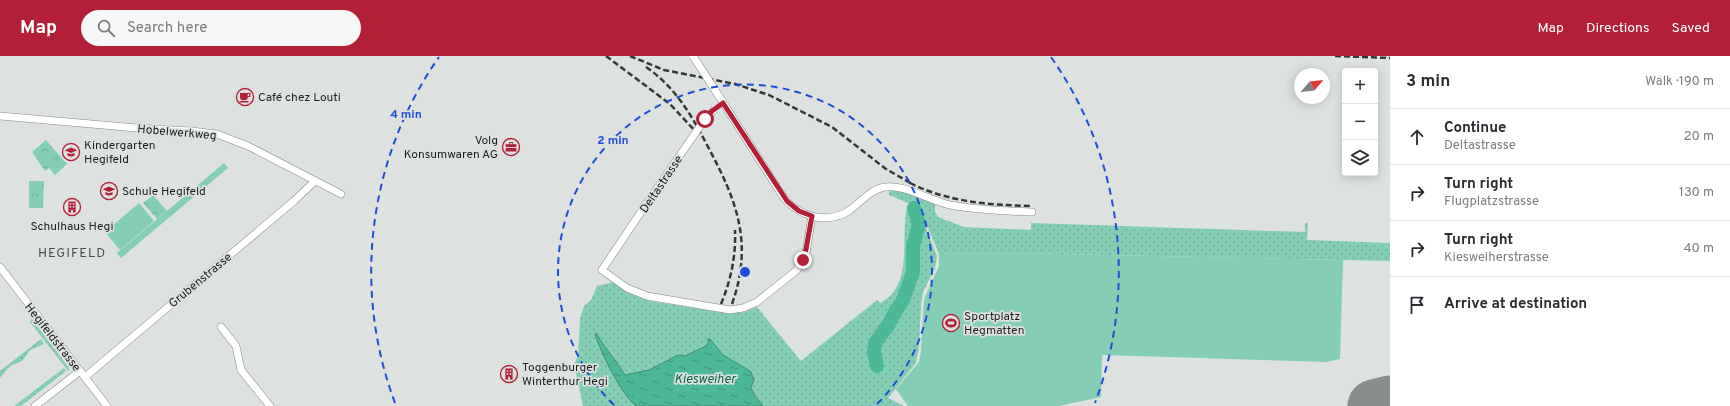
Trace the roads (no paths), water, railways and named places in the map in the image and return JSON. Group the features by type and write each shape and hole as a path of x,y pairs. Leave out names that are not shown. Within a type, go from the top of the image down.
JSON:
{"street":[{"path":"694,56 787,201 799,211 812,216 827,217 842,214 874,191 888,186 899,187 935,201 962,207 1032,212"},
{"name":"Deltastrasse","path":"723,103 705,119 602,270 627,288 647,296 724,309 743,308 760,300 799,266 806,252 812,216"},
{"name":"Hobelwerkweg","path":"0,116 218,134 248,146 340,194"},
{"name":"Grubenstrasse","path":"84,377 294,201 315,181"},
{"name":"Hegifeldstrasse","path":"0,267 107,406"},
{"path":"221,327 236,346 241,370 270,406"},
{"path":"35,406 80,371"}],"water":[{"name":"Kiesweiher","path":"596,333 625,375 649,370 678,355 685,356 704,347 708,344 708,339 710,339 723,355 751,372 754,380 751,387 755,396 763,406 636,406 624,392 612,373 598,342"}],"waterway":[{"path":"877,366 874,352 875,343 889,324 903,300 913,272 913,247 919,224 914,208"}],"railway":[{"path":"606,56 670,104 696,132"},
{"path":"630,56 664,70 735,84 769,95 832,127 886,169 914,185"},
{"path":"1335,56 1390,58"},
{"path":"646,67 666,83 688,112 717,165 733,203 739,222 741,261 738,282 732,304"},
{"path":"910,183 939,194 969,201 1000,205 1031,206"},
{"path":"721,304 728,286 732,268 735,249 735,230"}],"place":[{"name":"Café chez Louti","path":"245,97"},
{"name":"Volg Konsumwaren AG","path":"511,147"},
{"name":"Kindergarten Hegifeld","path":"71,152"},
{"name":"Schule Hegifeld","path":"109,191"},
{"name":"Schulhaus Hegi","path":"72,207"},
{"name":"Sportplatz Hegmatten","path":"951,323"},
{"name":"Toggenburger Winterthur Hegi","path":"509,374"}],"district":[{"name":"HEGIFELD","path":"72,252"}]}
